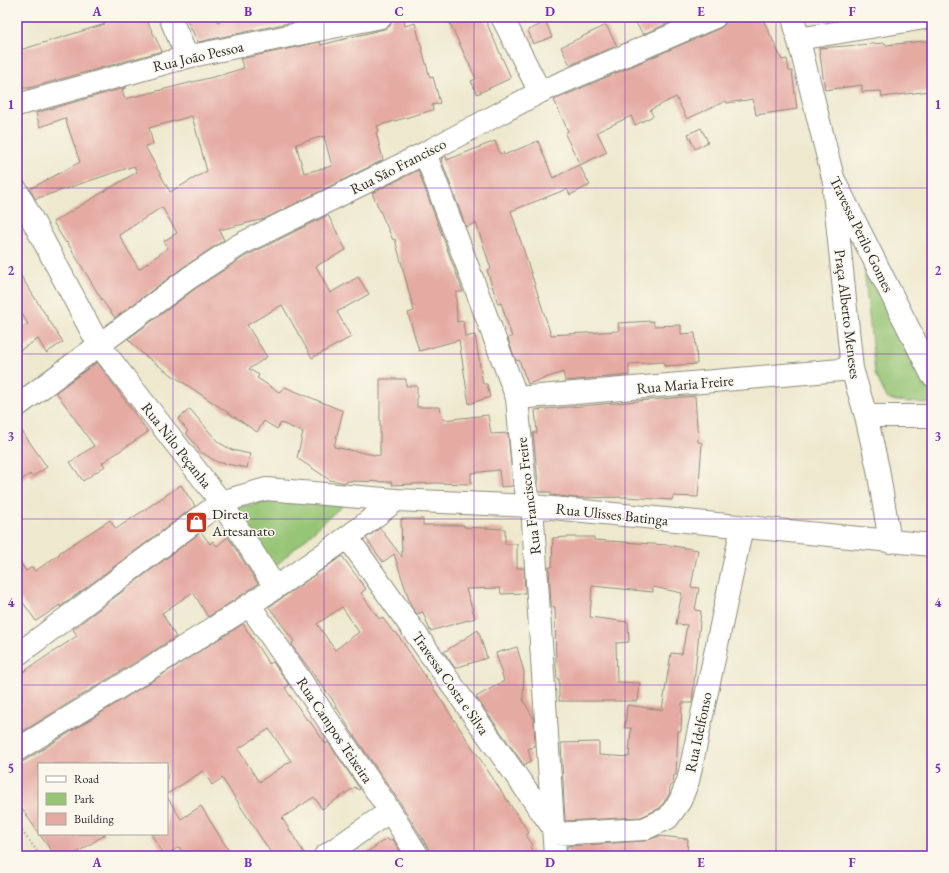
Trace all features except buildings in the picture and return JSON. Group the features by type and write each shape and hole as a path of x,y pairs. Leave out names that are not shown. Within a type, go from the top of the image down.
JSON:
{"street":[{"path":"170,17 187,57"},
{"name":"Rua João Pessoa","path":"17,105 187,57 381,17"},
{"path":"502,17 540,92"},
{"name":"Rua São Francisco","path":"17,406 189,278 239,245 425,153 540,92 715,17"},
{"name":"Travessa Perilo Gomes","path":"793,17 833,178 932,376"},
{"path":"798,39 931,17"},
{"name":"Rua Francisco Freire","path":"425,153 517,398 524,477 527,496 532,506 555,856"},
{"name":"Praça Alberto Meneses","path":"833,178 852,369 866,416 878,469 890,542"},
{"name":"Rua Nilo Peçanha","path":"17,191 99,345 221,502 275,587"},
{"name":"Rua Maria Freire","path":"517,398 852,369"},
{"path":"866,416 932,416"},
{"name":"Rua Ulisses Batinga","path":"221,502 266,490 396,500 532,506 932,545"},
{"path":"17,750 250,606 275,587 348,538 396,500"},
{"path":"17,655 221,502"},
{"name":"Rua Idelfonso","path":"554,832 644,829 668,818 680,801 688,781 742,527"},
{"name":"Travessa Costa e Silva","path":"348,538 554,832"},
{"name":"Rua Campos Teixeira","path":"250,606 390,811 418,856"},
{"path":"325,856 390,811"}],"path":[{"path":"17,824 41,856"}],"green space":[{"path":"859,219 932,375 932,404 896,401 887,398 875,374"},
{"path":"283,500 343,505 269,572 228,508"}],"place":[{"name":"Direta Artesanato","path":"197,522"}]}
